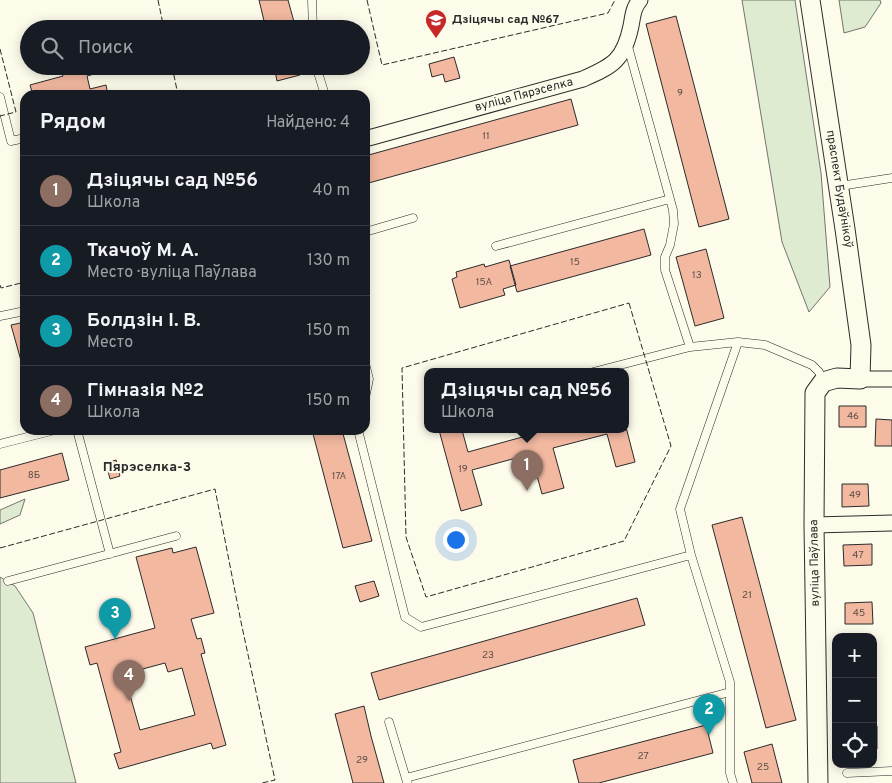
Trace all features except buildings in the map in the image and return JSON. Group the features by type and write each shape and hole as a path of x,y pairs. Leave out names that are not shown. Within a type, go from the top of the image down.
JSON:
{"street":[{"name":"вуліца Пярэселка","path":"370,138 583,79 606,70 617,60 627,42 635,6 640,0"},
{"name":"праспект Будаўнікоў","path":"810,0 861,345 860,379"},
{"path":"823,382 837,378 892,379"},
{"name":"вуліца Паўлава","path":"818,783 814,525 815,393 823,382"},
{"path":"814,525 892,524"}],"lane":[{"path":"312,0 313,20"},
{"path":"627,42 670,199 674,224 670,245 665,256 665,270 690,347"},
{"path":"319,75 323,90"},
{"path":"0,98 11,141 20,139"},
{"path":"839,186 892,178"},
{"path":"496,246 670,199"},
{"path":"370,231 413,218"},
{"path":"0,316 20,312"},
{"path":"733,783 730,773 730,682 691,555 680,509 738,342"},
{"path":"608,368 690,347 738,342 764,345 812,364 823,382"},
{"path":"0,444 35,435"},
{"path":"78,435 110,554"},
{"path":"359,435 404,618 421,627 691,555"},
{"path":"8,581 176,536"},
{"path":"388,722 407,781 730,692"},
{"path":"847,773 892,771"}],"green space":[{"path":"742,0 795,0 821,173 830,287 809,312 782,242"},
{"path":"839,0 880,0 881,3 865,27 844,33"},
{"path":"25,499 20,515 0,524 0,510"},
{"path":"0,577 15,586 33,613 76,783 0,783"}],"fence":[{"path":"158,0 162,20"},
{"path":"367,0 382,65 608,13 615,0"},
{"path":"0,49 16,112 0,116"},
{"path":"174,75 177,90"},
{"path":"0,285 1,288 20,283"},
{"path":"629,303 671,446 624,541 426,597 406,537 402,368 629,303"},
{"path":"0,548 215,489 275,780 262,783"}],"place":[{"name":"Дзіцячы сад №67","path":"436,39"},
{"name":"Дзіцячы сад №56","path":"527,491"},
{"name":"Болдзін І. В.","path":"115,639"},
{"name":"Гімназія №2","path":"129,701"},
{"name":"Ткачоў М. А.","path":"709,735"}],"district":[{"name":"Пярэселка-3","path":"147,467"}]}
